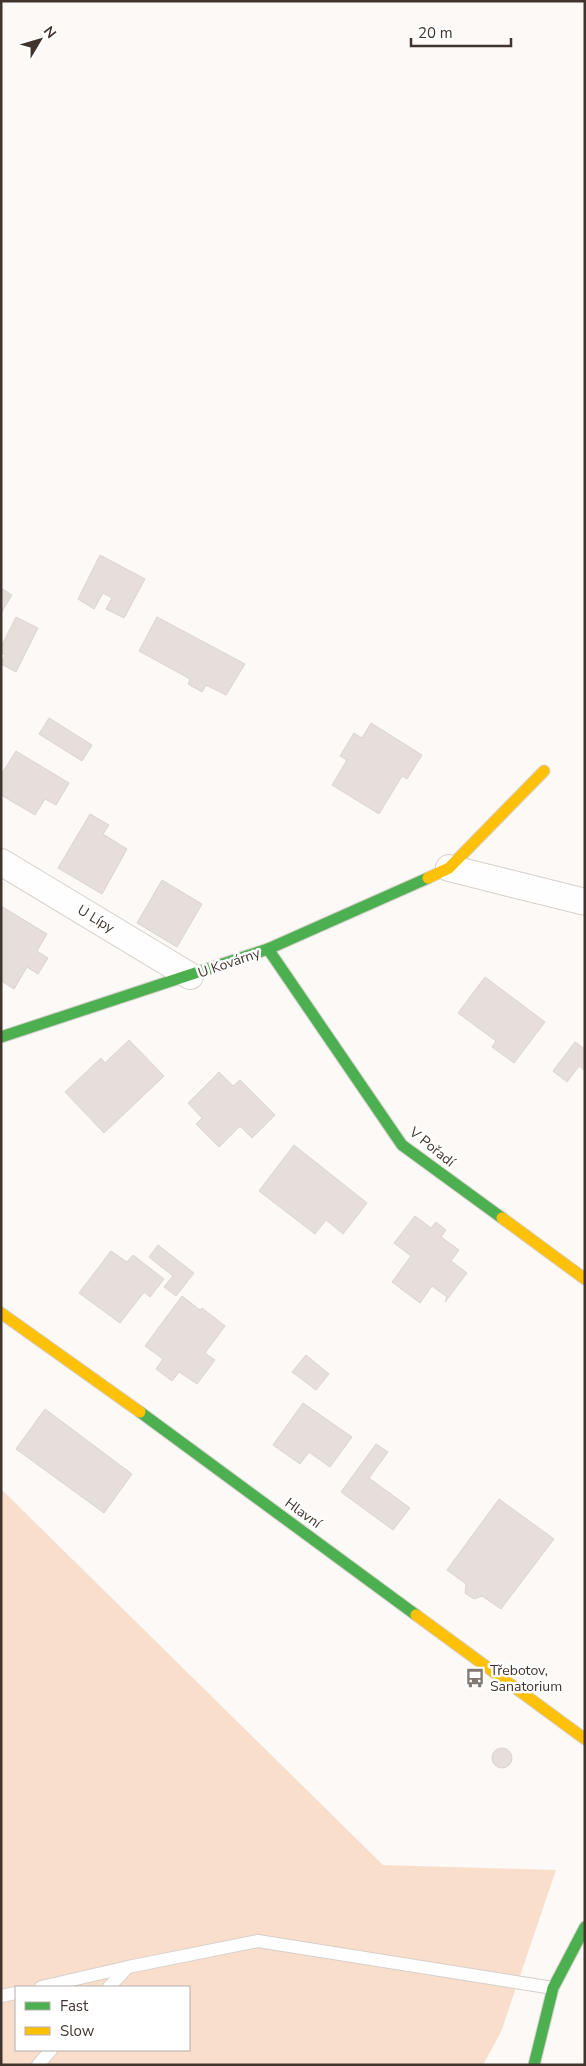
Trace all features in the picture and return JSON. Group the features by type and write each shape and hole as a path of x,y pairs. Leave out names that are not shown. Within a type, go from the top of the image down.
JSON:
{"street":[{"name":"U Kovárny","path":"1,1037 268,949 449,868 544,771"},
{"name":"U Lípy","path":"1,862 190,976"},
{"path":"449,868 585,902"},
{"name":"V Pořadí","path":"268,949 402,1145 585,1279"},
{"name":"Hlavní","path":"1,1313 91,1376 585,1739"},
{"path":"534,2065 553,1988 585,1927"}],"lane":[{"path":"45,1986 128,1967 258,1942 553,1988"},
{"path":"110,1986 128,1967"},
{"path":"1,1996 15,1993"},
{"path":"38,2065 51,2051"}],"shaded area":[{"path":"1,1489 383,1865 556,1870 501,2032 483,2065 1,2065"}],"building":[{"path":"100,555 145,579 124,618 106,609 112,598 103,593 94,609 78,599"},
{"path":"1,588 12,595 1,613"},
{"path":"16,617 38,628 16,672 1,664 5,655 1,653 1,647"},
{"path":"157,617 245,664 226,695 206,685 202,692 188,684 190,679 139,651"},
{"path":"49,718 92,745 82,761 39,734"},
{"path":"371,723 422,755 407,779 402,776 379,814 332,785 347,760 340,756 354,733 362,738"},
{"path":"16,751 69,783 56,805 45,799 35,815 1,795 1,775"},
{"path":"90,814 109,825 103,834 127,849 102,894 58,868"},
{"path":"162,880 202,904 177,947 137,923"},
{"path":"1,906 47,934 37,951 48,958 38,974 27,967 14,989 1,981"},
{"path":"485,977 545,1022 514,1063 492,1047 496,1041 458,1013"},
{"path":"129,1040 164,1076 104,1133 65,1092 101,1058 105,1063"},
{"path":"575,1042 585,1049 585,1071 579,1066 567,1082 553,1071"},
{"path":"219,1072 233,1086 240,1080 275,1115 252,1138 240,1126 219,1147 196,1124 202,1118 188,1103"},
{"path":"294,1145 367,1203 343,1234 326,1220 315,1234 259,1191"},
{"path":"415,1216 431,1228 436,1222 446,1230 441,1237 459,1250 451,1261 467,1273 445,1302 447,1297 432,1286 420,1303 392,1282 411,1256 394,1243"},
{"path":"158,1245 194,1273 176,1296 164,1287 173,1276 149,1257"},
{"path":"111,1251 127,1262 133,1255 164,1279 150,1297 144,1292 120,1323 79,1293"},
{"path":"182,1296 200,1310 202,1308 225,1326 205,1353 215,1360 197,1384 179,1372 172,1381 156,1369 163,1359 145,1346"},
{"path":"306,1355 329,1374 316,1390 292,1372"},
{"path":"303,1403 352,1437 330,1467 309,1452 300,1464 273,1445"},
{"path":"45,1409 132,1474 104,1513 16,1449"},
{"path":"376,1444 388,1452 369,1478 410,1508 393,1530 341,1492"},
{"path":"499,1499 554,1539 501,1609 482,1596 474,1599 465,1593 466,1584 447,1570"},
{"path":"502,1748 509,1751 512,1758 509,1765 502,1768 495,1765 492,1758 495,1751"}],"traffic: fast":[{"path":"1,1037 268,949 428,878"},
{"path":"268,949 402,1145 502,1218"},
{"path":"140,1412 416,1615"},
{"path":"534,2065 553,1988 585,1927"}],"traffic: slow":[{"path":"428,878 449,868 544,771"},
{"path":"502,1218 585,1279"},
{"path":"1,1313 140,1412"},
{"path":"416,1615 585,1739"}],"place":[{"name":"Třebotov, Sanatorium","path":"475,1678"}]}
